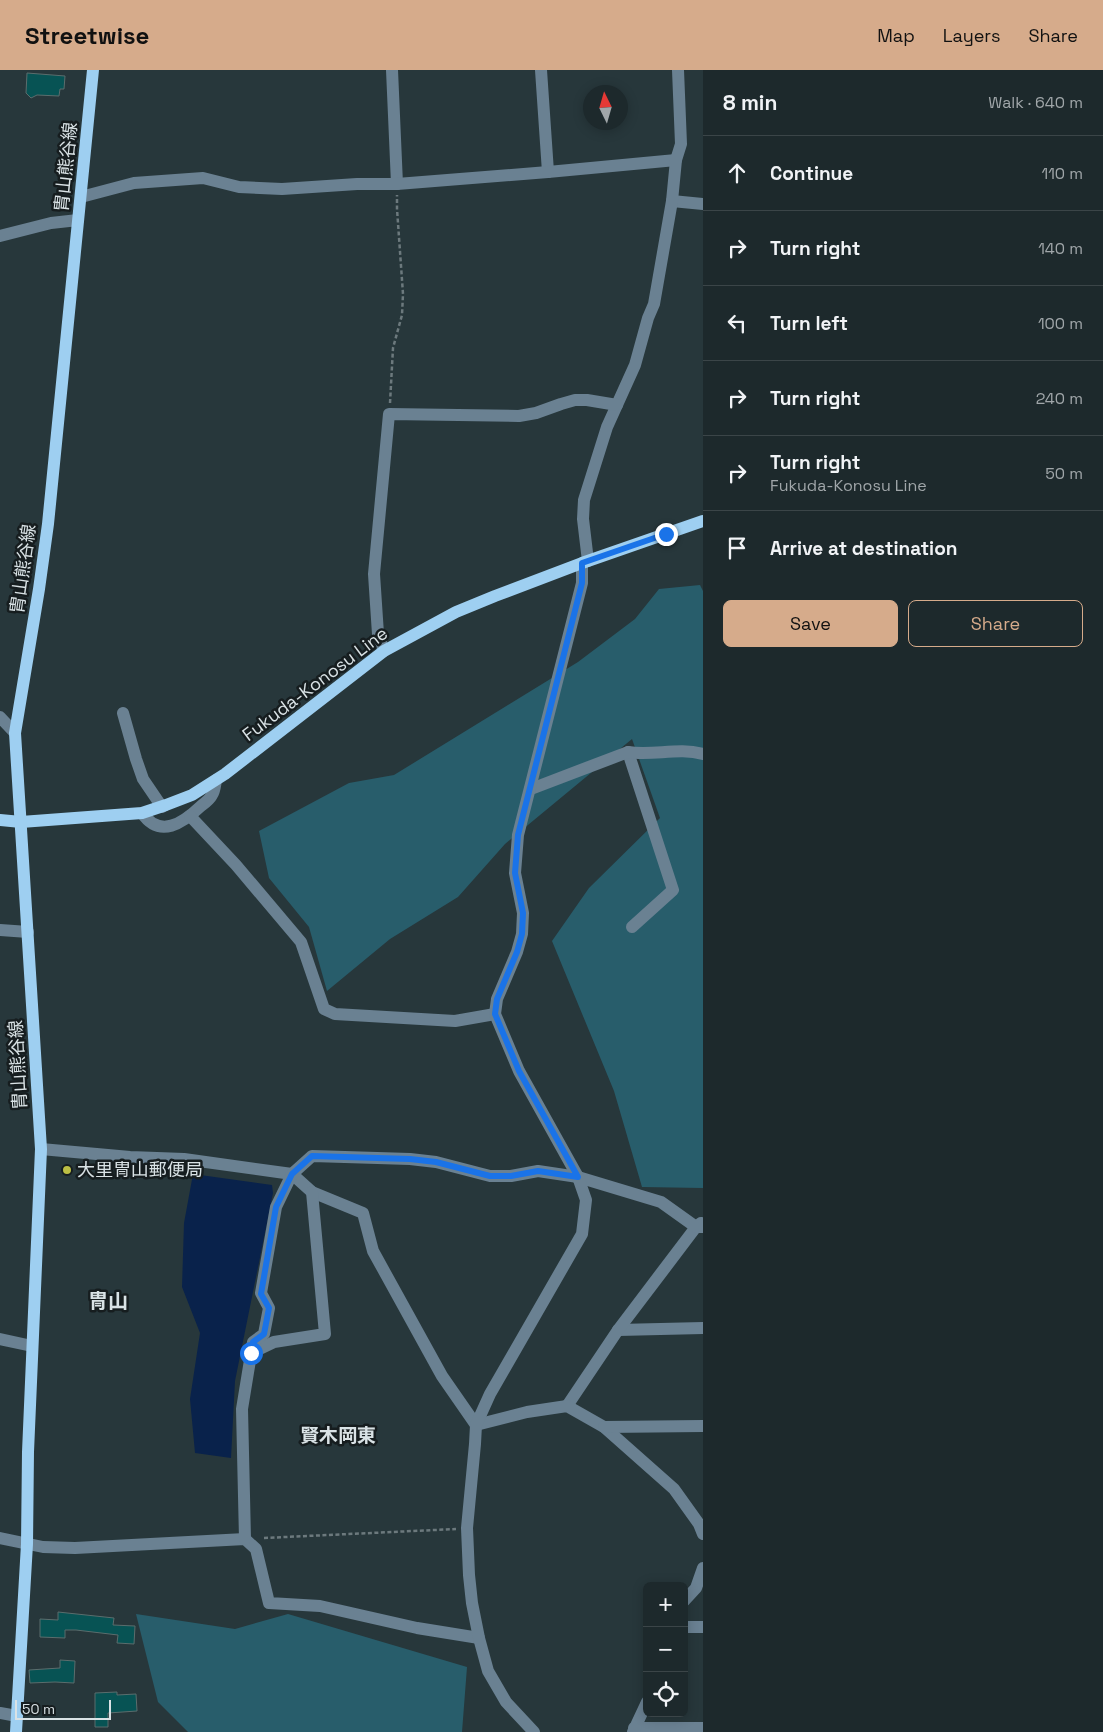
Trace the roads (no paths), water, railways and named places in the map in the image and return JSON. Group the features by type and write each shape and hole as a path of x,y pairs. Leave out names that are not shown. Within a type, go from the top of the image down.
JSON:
{"main road":[{"name":"胄山熊谷線","path":"16,1732 27,1544 32,1346 41,1149 15,733 48,524 93,70"},
{"name":"Fukuda-Konosu Line","path":"0,820 21,822 142,813 192,795 216,780 384,651 456,612 585,562 703,521"}],"street":[{"path":"392,70 397,184"},
{"path":"541,70 548,172"},
{"path":"534,1732 506,1702 488,1671 478,1638 469,1575 467,1528 476,1444 476,1425 490,1394 582,1234 586,1200 578,1177 519,1071 495,1014 497,999 517,952 522,934 523,913 515,873 518,835 531,790 582,583 585,562 584,500 607,427 635,365 648,318 654,304 672,201 676,160 681,144 678,70"},
{"path":"81,197 134,183 203,178 239,187 282,189 357,184 397,184 676,160"},
{"path":"672,201 703,204"},
{"path":"0,236 52,223 78,220"},
{"path":"384,651 378,634 374,574 389,414 519,416 536,413 576,400 617,405"},
{"path":"123,713 143,779 162,807"},
{"path":"0,717 15,733"},
{"path":"531,790 628,752 641,754 694,752 703,754"},
{"path":"628,752 673,890 632,927"},
{"path":"142,813 148,822 159,826 176,825 190,816 212,796 216,780"},
{"path":"190,816 236,865 301,942 324,1009 336,1014 455,1021 495,1014"},
{"path":"0,930 28,932"},
{"path":"41,1149 130,1157 184,1159 292,1174 312,1192 363,1213 373,1251 442,1376 476,1425"},
{"path":"245,1539 242,1408 253,1342 264,1334 269,1308 261,1294 276,1207 292,1174 312,1156 410,1159 436,1162 490,1176 511,1176 538,1171 578,1177 661,1202 701,1225 618,1330 567,1406"},
{"path":"251,1353 274,1342 325,1334 312,1192"},
{"path":"618,1330 703,1328"},
{"path":"0,1340 32,1346"},
{"path":"476,1425 527,1412 567,1406 604,1427 674,1489 702,1527"},
{"path":"604,1427 703,1426"},
{"path":"0,1538 43,1547 75,1548 245,1539 256,1549 269,1603 320,1606 417,1628 478,1638"},
{"path":"688,1597 696,1588 703,1568"},
{"path":"688,1626 703,1627"},
{"path":"643,1711 634,1730 703,1728"},
{"path":"0,1713 17,1716"}],"place":[{"name":"大里冑山郵便局","path":"67,1170"}],"district":[{"name":"冑山","path":"108,1301"},
{"name":"賢木岡東","path":"338,1435"}]}
